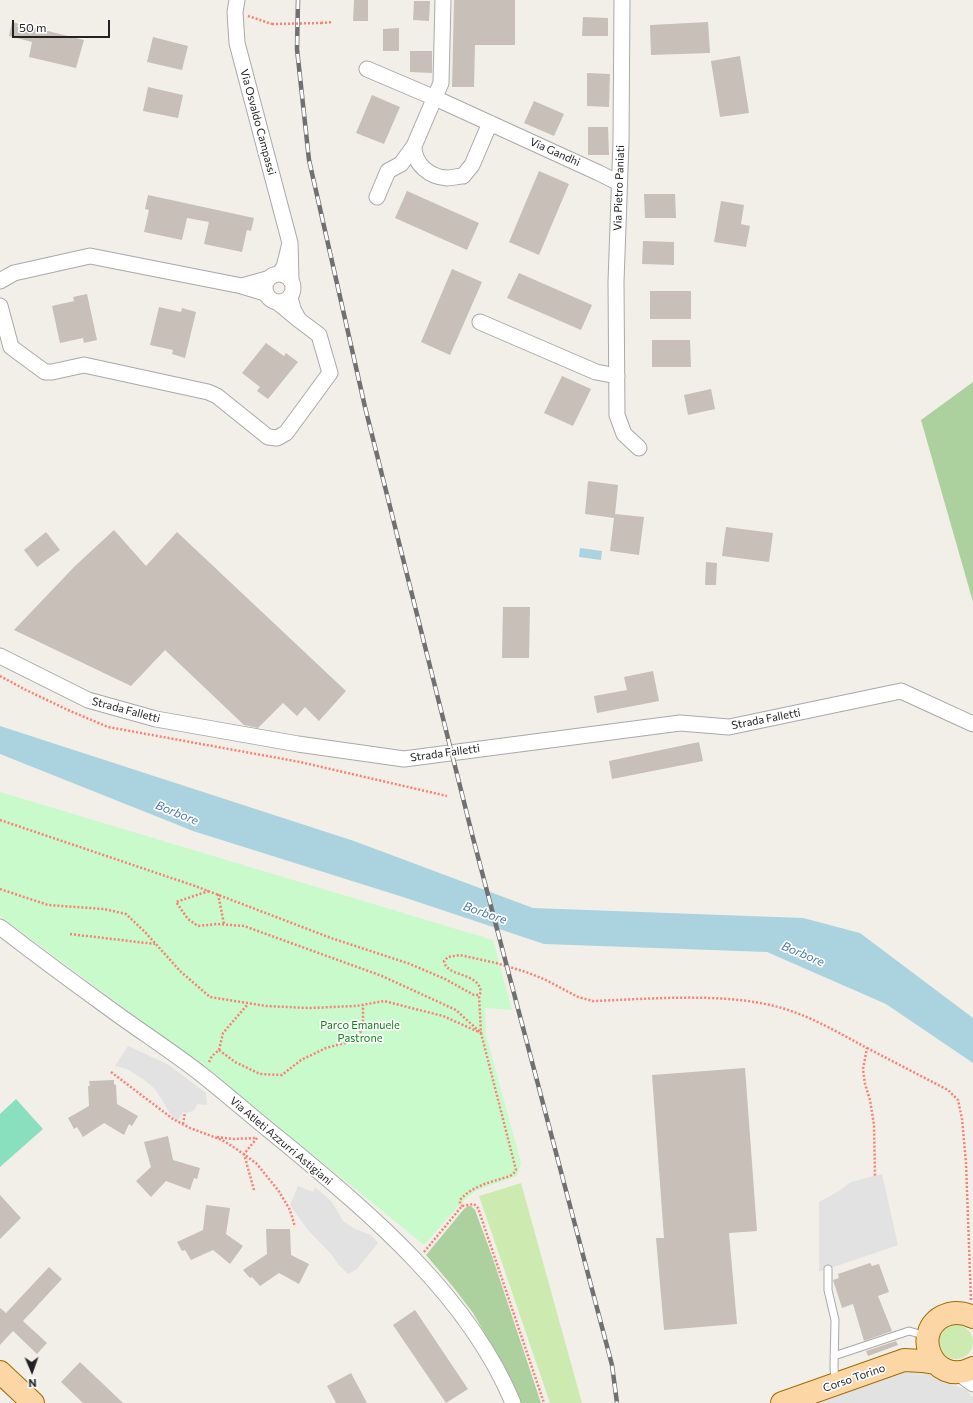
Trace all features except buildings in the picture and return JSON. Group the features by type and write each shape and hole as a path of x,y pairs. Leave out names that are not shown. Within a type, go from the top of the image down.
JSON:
{"main road":[{"name":"Corso Torino","path":"904,1360 927,1338 931,1328 937,1321 954,1313 972,1317"},
{"path":"927,1338 929,1353 935,1364"},
{"name":"Corso Torino","path":"782,1403 904,1360 922,1361 935,1364 950,1372 968,1375"},
{"path":"0,1372 34,1403"},
{"path":"0,1389 15,1403"}],"street":[{"path":"377,197 388,170 401,164 414,146 441,83 443,0"},
{"name":"Via Pietro Paniati","path":"622,0 616,282 617,415 624,434 639,448"},
{"name":"Via Osvaldo Campassi","path":"236,6 237,43 290,243 278,287"},
{"name":"Via Gandhi","path":"367,69 600,172 619,183"},
{"path":"414,146 414,155 418,163 431,174 447,178 463,176 472,165 490,123"},
{"path":"0,281 14,273 90,256 242,286 278,287 299,320 319,335 330,372 286,433 277,438 268,437 218,396 208,392 84,365 52,372 45,372 11,347 0,306"},
{"path":"480,322 596,372 617,376"},
{"name":"Strada Falletti","path":"0,656 88,700 156,719 298,744 404,759 680,723 729,727 901,692 973,724"},
{"name":"Via Atleti Azzurri Astigiani","path":"0,928 200,1074 319,1172 393,1239 416,1261 455,1306 503,1380 513,1403"}],"lane":[{"path":"828,1269 828,1290 835,1320 835,1385"},
{"path":"834,1356 909,1331 927,1338"}],"path":[{"path":"236,6 272,24 333,22"},
{"path":"0,820 218,894 331,938 410,964 445,979 474,995 479,995"},
{"path":"0,890 48,905 104,909 126,914 180,971 210,997 248,1004 309,1008 356,1006 384,1001 443,1016 481,1033"},
{"path":"209,891 176,902 188,919 198,926 216,924 244,926 311,952 382,976 456,1010 481,1033"},
{"path":"218,894 224,924"},
{"path":"70,934 156,944"},
{"path":"462,1206 460,1204 460,1200 466,1194 475,1188 510,1176 516,1170 481,1033 480,986 475,980 446,967 444,961 448,957 460,955 496,963 526,972 546,980 578,997 593,1001 726,998 780,1007 836,1032 948,1090 958,1100 962,1119 966,1163 972,1317"},
{"path":"205,1068 212,1056 219,1050 222,1033 248,1004"},
{"path":"219,1050 236,1062 260,1074 282,1075 300,1060 326,1048 352,1041 363,1029 363,1005"},
{"path":"867,1048 863,1069 874,1125 875,1176"},
{"path":"111,1072 173,1119 190,1128 222,1140 244,1154 256,1164 278,1190 290,1210 294,1227"},
{"path":"183,1124 185,1112"},
{"path":"212,1136 234,1139 258,1137 244,1154"},
{"path":"244,1154 254,1190"},
{"path":"416,1261 462,1206 474,1204 478,1208 544,1403"}],"green space":[{"path":"973,382 973,602 921,420"},
{"name":"Parco Emanuele Pastrone","path":"0,792 493,940 512,1010 485,1008 486,1035 521,1163 517,1176 477,1190 465,1199 424,1245 221,1080 0,916"},
{"path":"16,1099 43,1129 0,1167 0,1114"},
{"path":"521,1183 582,1403 550,1403 479,1196"},
{"path":"468,1206 471,1206 475,1210 492,1256 541,1403 521,1403 505,1368 473,1313 426,1255"},
{"path":"956,1325 968,1330 973,1342 968,1354 956,1359 944,1354 939,1342 944,1330"}],"shaded area":[{"path":"128,1046 169,1065 206,1093 207,1105 197,1104 193,1111 187,1113 183,1112 178,1121 176,1120 171,1115 155,1089 127,1069 115,1066"},
{"path":"882,1174 898,1245 819,1272 819,1202 839,1191 851,1182"},
{"path":"298,1186 313,1192 315,1187 332,1202 343,1221 353,1228 371,1235 378,1243 357,1269 348,1274 308,1230 290,1205"},
{"path":"920,1366 944,1382 965,1389 973,1397 973,1403 814,1403"}],"water":[{"path":"580,548 602,551 601,560 579,557"},
{"name":"Borbore","path":"0,726 354,841 533,908 803,918 860,933 973,1018 973,1063 886,1004 767,952 544,944 406,898 193,831 0,754"}],"railway":[{"path":"298,0 297,49 309,160 365,407 473,838 612,1365 617,1403"}]}
